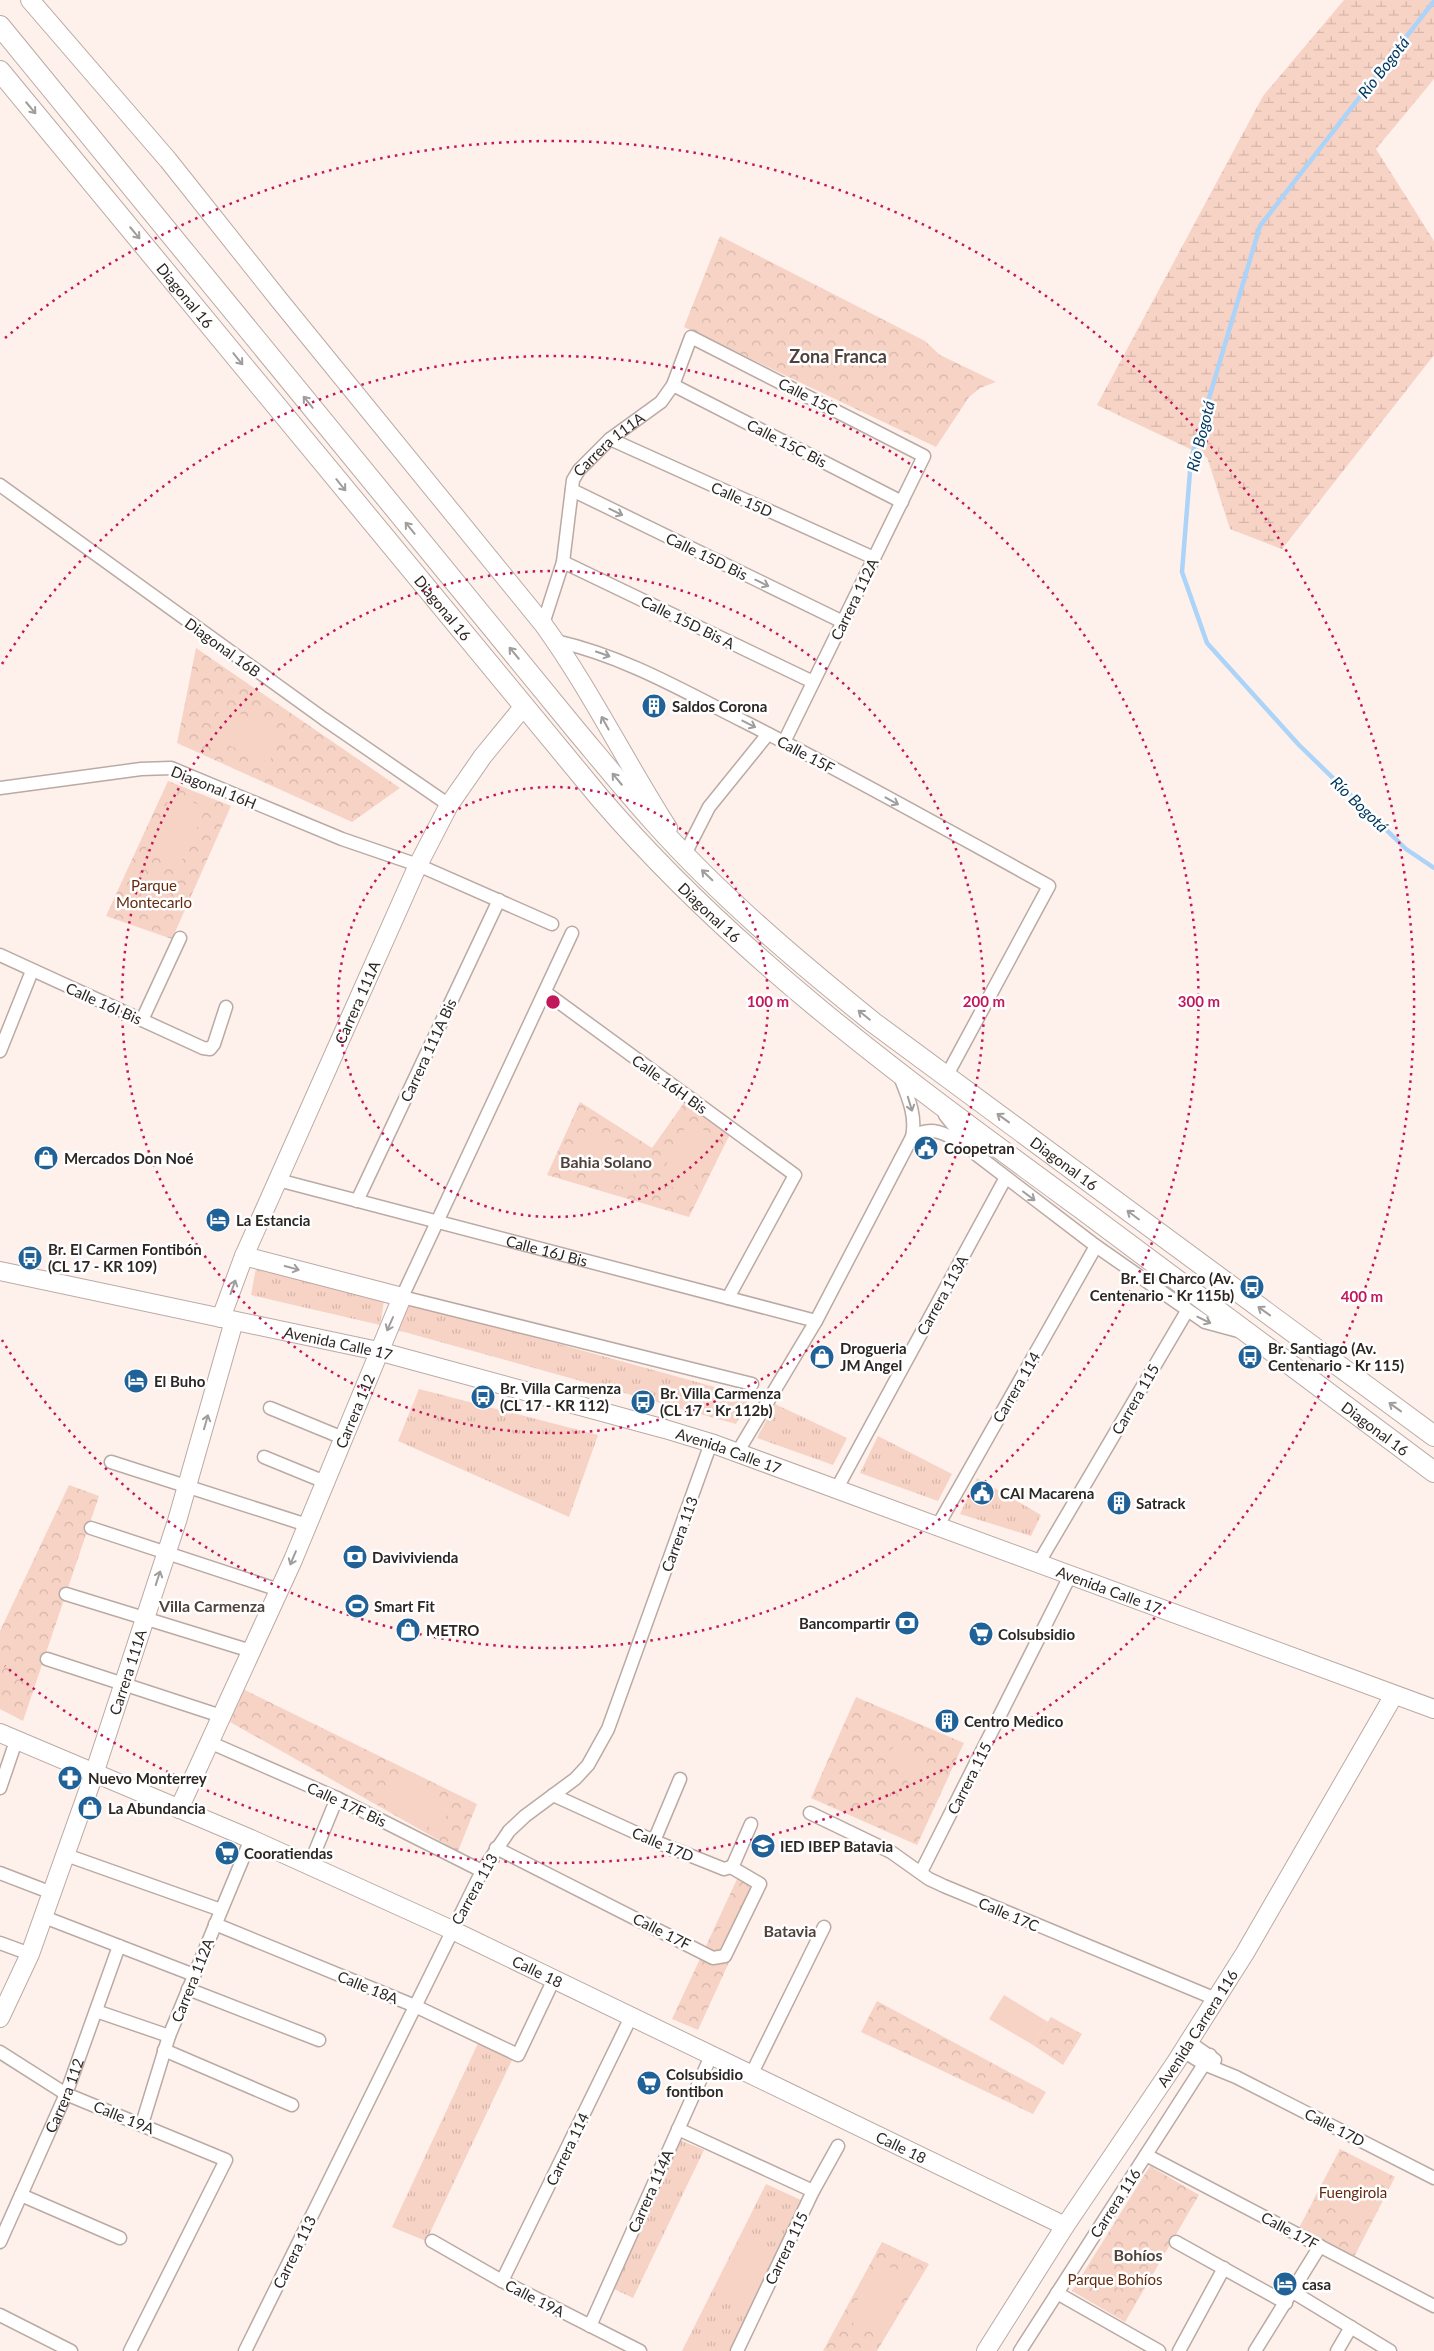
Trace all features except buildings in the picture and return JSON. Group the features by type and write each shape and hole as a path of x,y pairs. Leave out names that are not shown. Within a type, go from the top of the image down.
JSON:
{"main road":[{"name":"Diagonal 16","path":"0,26 587,743 655,823 685,854 802,964 874,1023 1434,1436"},
{"name":"Diagonal 16","path":"0,70 524,706 632,835 681,887 795,989 898,1072 1434,1472"}],"street":[{"name":"Diagonal 16","path":"30,0 65,38 168,160 280,301 543,624 556,641 600,713 634,775 685,854"},
{"name":"Diagonal 16","path":"38,0 65,38"},
{"name":"Carrera 111A","path":"543,624 563,562 573,480 579,470 610,439 661,402 673,385 692,337"},
{"name":"Calle 15C","path":"692,337 924,456"},
{"name":"Calle 15C Bis","path":"673,385 902,502"},
{"name":"Calle 15D","path":"610,439 874,558"},
{"name":"Carrera 112A","path":"784,742 924,456"},
{"name":"Diagonal 16B","path":"0,485 324,719 449,806"},
{"name":"Calle 15D Bis","path":"572,490 843,622"},
{"name":"Calle 15D Bis A","path":"563,562 813,682"},
{"name":"Calle 15F","path":"556,641 615,659 650,674 784,742 1049,886 946,1077"},
{"name":"Carrera 111A","path":"0,2018 30,1954 44,1917 94,1774 166,1553 187,1487 244,1256 418,865 449,806 483,756 524,706"},
{"path":"685,854 710,807 768,734"},
{"name":"Diagonal 16H","path":"0,788 141,769 171,768 342,839 418,865 552,924"},
{"name":"Carrera 111A Bis","path":"357,1201 499,900"},
{"name":"Carrera 112","path":"178,1809 279,1590 402,1297 572,933"},
{"path":"142,1020 180,938"},
{"name":"Calle 16I Bis","path":"0,955 203,1048 210,1049 214,1044 226,1007"},
{"path":"0,1051 32,971"},
{"name":"Calle 16H Bis","path":"545,992 795,1175 728,1298"},
{"path":"737,1453 816,1321 912,1138 913,1114 898,1072"},
{"name":"Diagonal 16","path":"935,1099 977,1155 1005,1179 1187,1311 1205,1322 1245,1332"},
{"path":"912,1138 920,1132 929,1130 940,1131 951,1136 977,1155"},
{"name":"Carrera 113A","path":"836,1490 1005,1179"},
{"name":"Calle 16J Bis","path":"278,1180 816,1321"},
{"name":"Carrera 114","path":"937,1527 1096,1246"},
{"path":"244,1256 752,1384"},
{"name":"Avenida Calle 17","path":"0,1272 378,1351 711,1444 1434,1709"},
{"name":"Carrera 115","path":"1038,1564 1187,1311"},
{"path":"270,1408 342,1438"},
{"name":"Carrera 113","path":"244,2351 482,1871 496,1848 525,1816 575,1779 588,1765 608,1729 711,1444"},
{"path":"264,1457 325,1482"},
{"path":"111,1462 307,1525"},
{"path":"91,1528 279,1590"},
{"name":"Carrera 115","path":"921,1872 1070,1576"},
{"path":"66,1594 251,1651"},
{"path":"46,1659 221,1716"},
{"name":"Avenida Carrera 116","path":"986,2351 1065,2226 1186,2047 1245,1954 1394,1695"},
{"path":"0,1788 8,1737"},
{"name":"Calle 18","path":"8,1737 250,1839 452,1930 1065,2226"},
{"name":"Calle 17F Bis","path":"209,1742 338,1798 482,1871"},
{"path":"654,1841 680,1779"},
{"name":"Calle 17D","path":"553,1795 654,1841 724,1869 731,1866"},
{"path":"310,1866 338,1798"},
{"name":"Calle 17C","path":"810,1812 891,1852 944,1886 1216,1998"},
{"path":"731,1866 751,1824"},
{"name":"Carrera 112A","path":"142,2124 169,2036 250,1839"},
{"name":"Calle 17F","path":"496,1848 713,1958 726,1956 760,1884 731,1866"},
{"path":"66,1855 221,1910"},
{"path":"0,1873 52,1894"},
{"path":"44,1917 194,1975"},
{"name":"Calle 18A","path":"215,1924 415,2006 518,2055 554,1979"},
{"path":"751,2075 824,1927"},
{"path":"0,1943 30,1954"},
{"name":"Carrera 112","path":"0,2242 66,2094 119,1946"},
{"path":"188,1989 319,2040"},
{"path":"96,2011 169,2036"},
{"name":"Carrera 114","path":"502,2281 631,2017"},
{"name":"Calle 17D","path":"1186,2047 1236,2077 1434,2178"},
{"path":"164,2050 292,2105"},
{"name":"Calle 19A","path":"0,2052 66,2094 226,2160 130,2351"},
{"name":"Carrera 114A","path":"590,2326 711,2056"},
{"name":"Carrera 116","path":"1021,2351 1207,2060"},
{"path":"678,2129 813,2191"},
{"name":"Carrera 115","path":"737,2351 813,2191 838,2146"},
{"name":"Calle 17F","path":"1146,2155 1434,2306"},
{"path":"21,2195 120,2238"},
{"name":"Calle 19A","path":"432,2241 502,2281 640,2351"},
{"path":"1176,2242 1224,2268 1290,2297 1351,2327 1390,2351"},
{"path":"1255,2351 1320,2246"},
{"path":"1178,2351 1224,2268"},
{"path":"1058,2293 1160,2351"},
{"path":"0,2315 65,2350"},
{"path":"1337,2351 1351,2327"}],"green space":[{"path":"1344,0 1434,0 1434,79 1376,149 1434,241 1434,355 1282,549 1230,529 1207,457 1097,405 1263,96"},
{"path":"720,236 925,341 940,355 996,382 980,388 969,397 936,447 684,327"},
{"path":"196,648 400,788 352,822 177,743"},
{"path":"222,706 283,732 269,763 208,736"},
{"name":"Parque Montecarlo","path":"168,781 231,806 172,939 106,916"},
{"path":"172,793 206,808 180,865 146,849"},
{"path":"158,871 175,911 157,919 140,878"},
{"path":"686,1100 731,1132 689,1217 547,1175 580,1102 652,1148"},
{"path":"688,1122 719,1138 689,1196 658,1180"},
{"path":"585,1131 642,1152 628,1189 571,1167"},
{"path":"256,1268 384,1301 380,1325 251,1295"},
{"path":"407,1302 751,1397 736,1424 397,1330"},
{"path":"419,1389 598,1435 569,1517 398,1441"},
{"path":"775,1404 847,1438 833,1465 757,1438"},
{"path":"878,1436 952,1474 938,1501 860,1473"},
{"path":"977,1478 1041,1515 1031,1536 960,1514"},
{"path":"69,1485 99,1496 23,1721 0,1709 0,1631"},
{"path":"243,1689 477,1804 458,1851 230,1722"},
{"path":"856,1697 964,1743 917,1845 811,1798"},
{"path":"899,1742 925,1770 910,1784 884,1756"},
{"path":"400,1775 453,1804 437,1832 385,1803"},
{"path":"738,1877 763,1888 698,2030 672,2019"},
{"path":"728,1913 743,1920 728,1949 714,1941"},
{"path":"1004,1995 1048,2022 1033,2045 989,2019"},
{"path":"877,2001 1046,2092 1033,2114 861,2032"},
{"path":"1051,2017 1082,2034 1063,2065 1033,2045"},
{"path":"480,2039 513,2058 426,2241 392,2227"},
{"path":"680,2140 704,2150 633,2298 614,2289"},
{"name":"Fuengirola","path":"1340,2149 1395,2177 1354,2257 1299,2228"},
{"name":"Parque Bohíos","path":"1150,2166 1199,2195 1125,2322 1072,2291"},
{"path":"1329,2171 1378,2197 1363,2225 1314,2199"},
{"path":"766,2184 803,2201 731,2351 682,2351"},
{"path":"742,2235 776,2251 749,2307 715,2290"},
{"path":"882,2242 929,2264 877,2351 823,2351"},
{"path":"877,2261 913,2278 884,2338 847,2320"}],"waterway":[{"name":"Río Bogotá","path":"1434,1 1260,226 1191,459 1182,572 1207,643 1299,745 1406,849 1434,868"}],"place":[{"name":"Saldos Corona","path":"654,706"},
{"name":"Coopetran","path":"926,1148"},
{"name":"Mercados Don Noé","path":"46,1158"},
{"name":"La Estancia","path":"218,1220"},
{"name":"Br. El Carmen Fontibón (CL 17 - KR 109)","path":"30,1258"},
{"name":"Br. El Charco (Av. Centenario - Kr 115b)","path":"1252,1287"},
{"name":"Drogueria JM Angel","path":"822,1357"},
{"name":"Br. Santiago (Av. Centenario - Kr 115)","path":"1250,1357"},
{"name":"El Buho","path":"136,1381"},
{"name":"Br. Villa Carmenza (CL 17 - KR 112)","path":"483,1397"},
{"name":"Br. Villa Carmenza (CL 17 - Kr 112b)","path":"643,1402"},
{"name":"CAI Macarena","path":"982,1493"},
{"name":"Satrack","path":"1119,1503"},
{"name":"Davivivienda","path":"355,1557"},
{"name":"Smart Fit","path":"357,1606"},
{"name":"Bancompartir","path":"907,1623"},
{"name":"METRO","path":"408,1630"},
{"name":"Colsubsidio","path":"981,1634"},
{"name":"Centro Medico","path":"947,1721"},
{"name":"Nuevo Monterrey","path":"70,1778"},
{"name":"La Abundancia","path":"90,1808"},
{"name":"IED IBEP Batavia","path":"763,1846"},
{"name":"Cooratiendas","path":"227,1853"},
{"name":"Colsubsidio fontibon","path":"649,2083"},
{"name":"casa","path":"1285,2284"}],"district":[{"name":"Zona Franca","path":"838,356"},
{"name":"Bahia Solano","path":"606,1161"},
{"name":"Villa Carmenza","path":"212,1605"},
{"name":"Batavia","path":"790,1930"},
{"name":"Bohíos","path":"1138,2254"}]}
